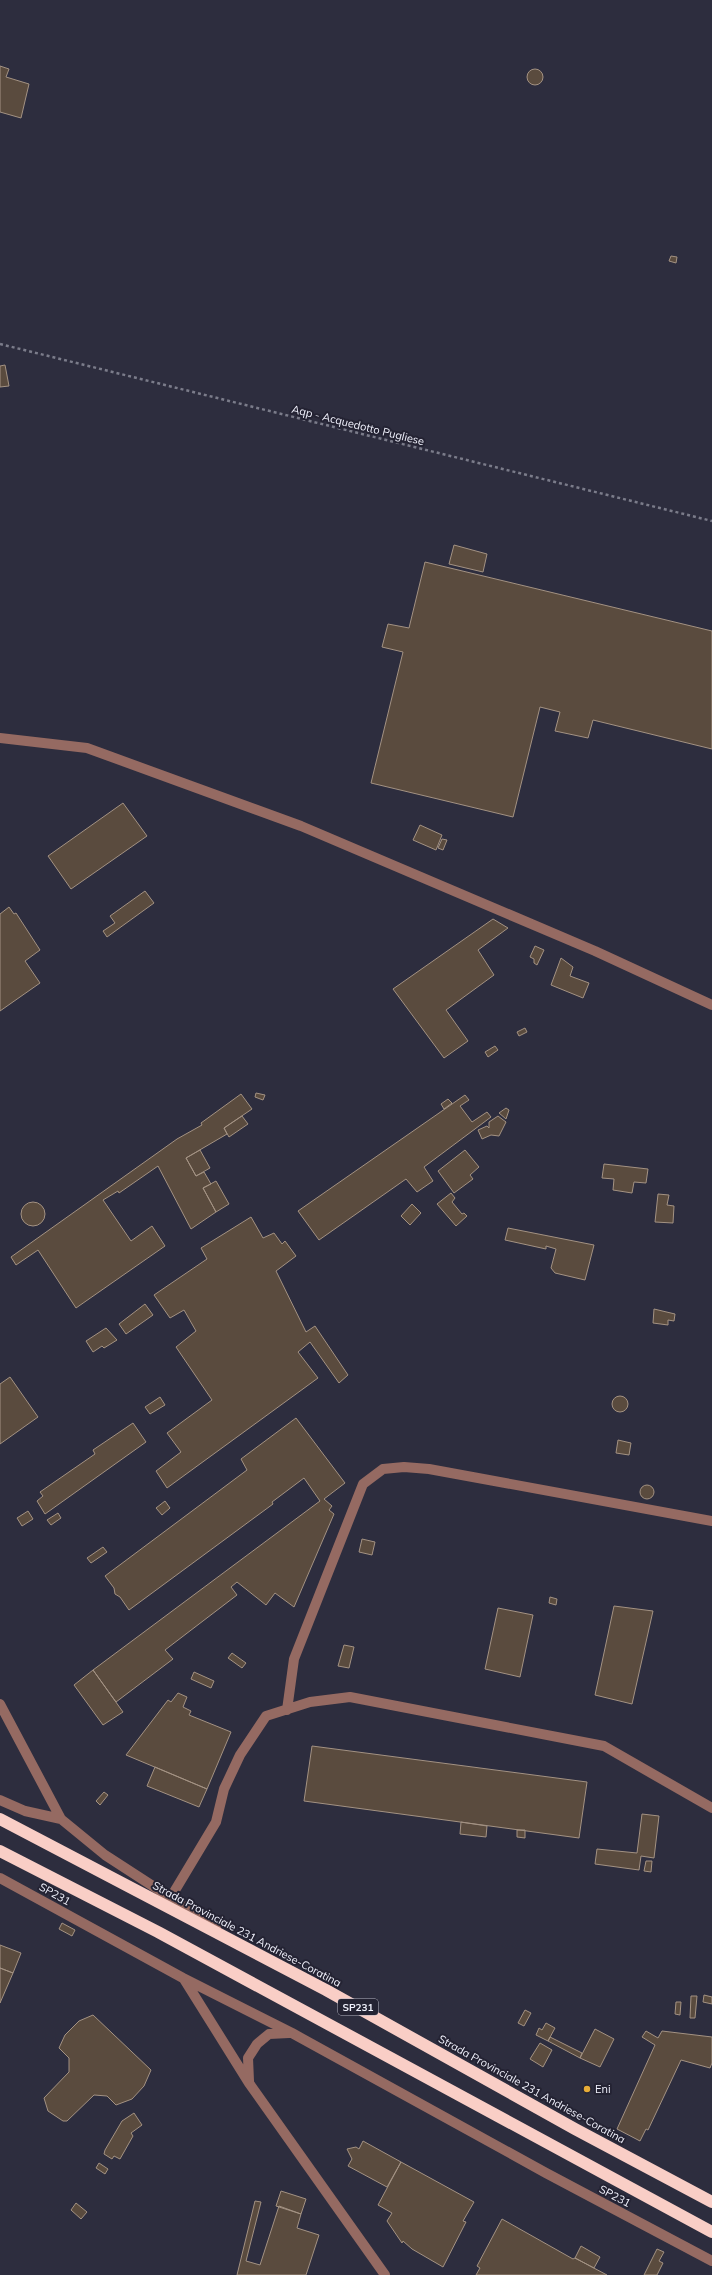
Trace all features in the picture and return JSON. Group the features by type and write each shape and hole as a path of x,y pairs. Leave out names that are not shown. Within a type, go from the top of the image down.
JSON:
{"highway":[{"name":"Strada Provinciale 231 Andriese-Coratina","path":"0,1819 274,1963 712,2202"},
{"name":"SP231","path":"0,1851 158,1932 712,2232"}],"street":[{"path":"0,738 87,748 301,826 595,951 712,1005"},
{"path":"287,1710 294,1659 363,1484 383,1469 404,1467 429,1469 712,1521"},
{"path":"171,1897 216,1822 224,1789 240,1754 266,1716 310,1702 350,1697 604,1746 712,1808"},
{"path":"0,1704 61,1819 105,1855 233,1939 274,1963"},
{"path":"0,1800 25,1811 61,1819"},
{"name":"SP231","path":"0,1878 183,1978 292,2033 546,2173 712,2262"},
{"path":"183,1978 249,2083 385,2275"},
{"path":"249,2083 248,2058 257,2044 269,2034 292,2033"}],"path":[{"name":"Aqp - Acquedotto Pugliese","path":"0,344 712,521"}],"building":[{"path":"0,66 9,69 6,77 29,84 21,118 0,112"},
{"path":"532,69 538,69 543,74 541,83 538,85 532,85 527,80 527,74"},
{"path":"671,256 677,257 676,263 669,261"},
{"path":"5,365 9,386 0,387 0,366"},
{"path":"454,545 487,554 483,572 449,564"},
{"path":"425,562 712,631 712,749 593,720 588,738 555,731 560,712 540,707 513,817 371,783 403,652 382,647 388,624 409,628"},
{"path":"123,803 147,836 71,889 48,856"},
{"path":"420,825 442,835 436,850 413,840"},
{"path":"442,839 447,840 443,850 438,848"},
{"path":"145,891 154,903 107,937 103,931 115,923 110,916"},
{"path":"9,907 14,914 16,913 40,950 25,961 40,983 0,1011 0,914"},
{"path":"493,919 508,928 478,950 494,975 446,1010 468,1041 444,1058 393,989"},
{"path":"535,946 544,950 537,965 534,963 534,959 530,957"},
{"path":"561,958 573,967 570,976 589,983 583,998 551,985"},
{"path":"525,1028 527,1032 519,1036 517,1032"},
{"path":"495,1046 498,1050 488,1057 485,1052"},
{"path":"256,1093 265,1095 263,1100 255,1097"},
{"path":"241,1094 252,1109 224,1128 227,1134 186,1158 196,1176 204,1172 211,1184 203,1188 216,1212 191,1229 158,1166 119,1193 118,1191 103,1200 131,1241 152,1226 165,1246 76,1308 38,1250 16,1265 11,1257 177,1139 202,1125 201,1123"},
{"path":"465,1095 469,1100 460,1106 472,1122 487,1112 491,1117 424,1167 433,1181 417,1192 406,1179 319,1240 298,1211"},
{"path":"448,1099 452,1103 444,1109 441,1104"},
{"path":"506,1108 509,1110 506,1119 499,1113"},
{"path":"242,1116 248,1124 229,1137 224,1128"},
{"path":"498,1116 506,1122 499,1136 491,1135 482,1139 478,1130 487,1126 489,1128 489,1122"},
{"path":"200,1150 210,1168 196,1176 186,1158"},
{"path":"465,1150 479,1167 470,1175 473,1179 454,1193 438,1171"},
{"path":"604,1164 648,1169 646,1183 634,1182 632,1193 613,1190 614,1179 602,1178"},
{"path":"216,1181 229,1204 216,1212 203,1188"},
{"path":"451,1193 455,1198 452,1202 462,1214 464,1213 467,1216 456,1226 437,1204"},
{"path":"658,1194 669,1195 667,1205 674,1206 673,1223 655,1222"},
{"path":"33,1202 42,1205 45,1214 42,1223 33,1226 24,1223 21,1214 24,1205"},
{"path":"412,1204 421,1213 410,1225 401,1216"},
{"path":"251,1217 263,1238 274,1233 282,1244 285,1241 296,1256 276,1271 306,1332 315,1326 348,1375 339,1383 310,1342 298,1352 318,1378 167,1488 156,1471 181,1452 167,1433 212,1400 176,1347 196,1331 184,1310 170,1318 154,1295 207,1259 201,1248"},
{"path":"508,1228 594,1245 585,1280 555,1273 551,1268 556,1249 546,1246 546,1249 505,1240"},
{"path":"145,1304 153,1315 126,1334 119,1324"},
{"path":"654,1309 675,1314 674,1321 668,1320 668,1325 653,1323"},
{"path":"106,1328 117,1340 104,1348 102,1346 93,1352 86,1341"},
{"path":"10,1377 38,1417 0,1444 0,1384"},
{"path":"620,1396 626,1398 628,1404 626,1410 620,1412 614,1410 612,1404 614,1398"},
{"path":"160,1397 165,1405 150,1414 145,1407"},
{"path":"296,1418 345,1483 324,1499 332,1506 329,1510 334,1514 294,1607 275,1593 266,1605 237,1582 231,1587 237,1595 165,1650 173,1659 116,1702 93,1670 320,1501 304,1478 272,1502 273,1504 129,1610 120,1597 115,1594 114,1588 105,1576 247,1470 241,1459"},
{"path":"133,1423 146,1442 45,1514 37,1501 43,1496 40,1492 95,1454 93,1450"},
{"path":"618,1440 631,1443 629,1455 616,1453"},
{"path":"644,1485 650,1485 654,1489 654,1495 650,1499 644,1499 640,1495 640,1489"},
{"path":"165,1501 170,1508 162,1515 156,1508"},
{"path":"28,1511 33,1519 22,1526 17,1518"},
{"path":"58,1513 61,1518 51,1525 47,1520"},
{"path":"362,1539 375,1542 372,1555 359,1552"},
{"path":"103,1547 107,1552 91,1563 87,1558"},
{"path":"550,1597 557,1599 556,1605 549,1603"},
{"path":"614,1606 653,1611 632,1704 595,1695"},
{"path":"498,1608 533,1615 520,1677 485,1669"},
{"path":"344,1645 354,1647 349,1668 338,1666"},
{"path":"232,1653 246,1663 242,1668 228,1658"},
{"path":"93,1670 123,1712 103,1725 74,1685"},
{"path":"194,1672 214,1681 211,1688 191,1679"},
{"path":"178,1693 187,1697 183,1707 191,1711 189,1715 231,1732 207,1789 126,1755 168,1700 171,1702"},
{"path":"312,1746 587,1782 579,1838 304,1801"},
{"path":"155,1767 207,1789 199,1807 147,1786"},
{"path":"104,1792 108,1795 100,1805 96,1801"},
{"path":"642,1814 659,1816 654,1858 641,1856 639,1870 595,1864 597,1849 637,1853"},
{"path":"461,1822 487,1826 486,1837 460,1834"},
{"path":"517,1830 525,1830 525,1838 517,1837"},
{"path":"646,1861 652,1861 651,1872 644,1871"},
{"path":"62,1923 75,1930 72,1936 59,1929"},
{"path":"0,1945 21,1953 13,1973 0,1968"},
{"path":"0,1968 13,1973 0,2003"},
{"path":"704,1995 712,1997 712,2004 703,2002"},
{"path":"691,1996 697,1996 695,2018 690,2018"},
{"path":"676,2002 681,2002 680,2015 675,2014"},
{"path":"525,2010 531,2013 524,2026 518,2023"},
{"path":"93,2015 151,2070 144,2086 132,2099 116,2105 107,2096 94,2095 67,2121 63,2121 48,2111 44,2098 69,2072 69,2058 59,2048 65,2035 79,2021"},
{"path":"546,2023 555,2028 548,2041 536,2035 539,2028 542,2030"},
{"path":"595,2029 614,2039 600,2067 580,2058"},
{"path":"646,2031 658,2038 662,2031 712,2037 712,2063 710,2068 681,2060 648,2130 646,2129 640,2141 617,2129 655,2045 642,2037"},
{"path":"550,2037 582,2053 580,2058 548,2041"},
{"path":"540,2043 552,2050 543,2067 530,2059"},
{"path":"134,2113 142,2125 131,2133 133,2136 120,2159 114,2156 112,2159 104,2154 105,2150 122,2121"},
{"path":"363,2141 401,2162 387,2187 348,2166 352,2159 347,2149 356,2147 359,2149"},
{"path":"401,2162 474,2202 463,2221 466,2222 443,2267 412,2249 403,2241 402,2243 387,2221 392,2213 378,2205"},
{"path":"99,2163 108,2169 105,2174 96,2168"},
{"path":"281,2191 306,2199 301,2214 276,2206"},
{"path":"255,2201 261,2202 246,2261 260,2265 279,2206 301,2214 297,2228 319,2235 306,2275 237,2275"},
{"path":"76,2203 87,2212 81,2219 71,2210"},
{"path":"502,2219 573,2259 575,2258 607,2275 476,2275 480,2268 477,2266"},
{"path":"581,2246 600,2257 594,2268 575,2258"},
{"path":"657,2249 664,2252 659,2261 663,2263 657,2275 644,2275"}],"place":[{"name":"Eni","path":"587,2089"}]}
